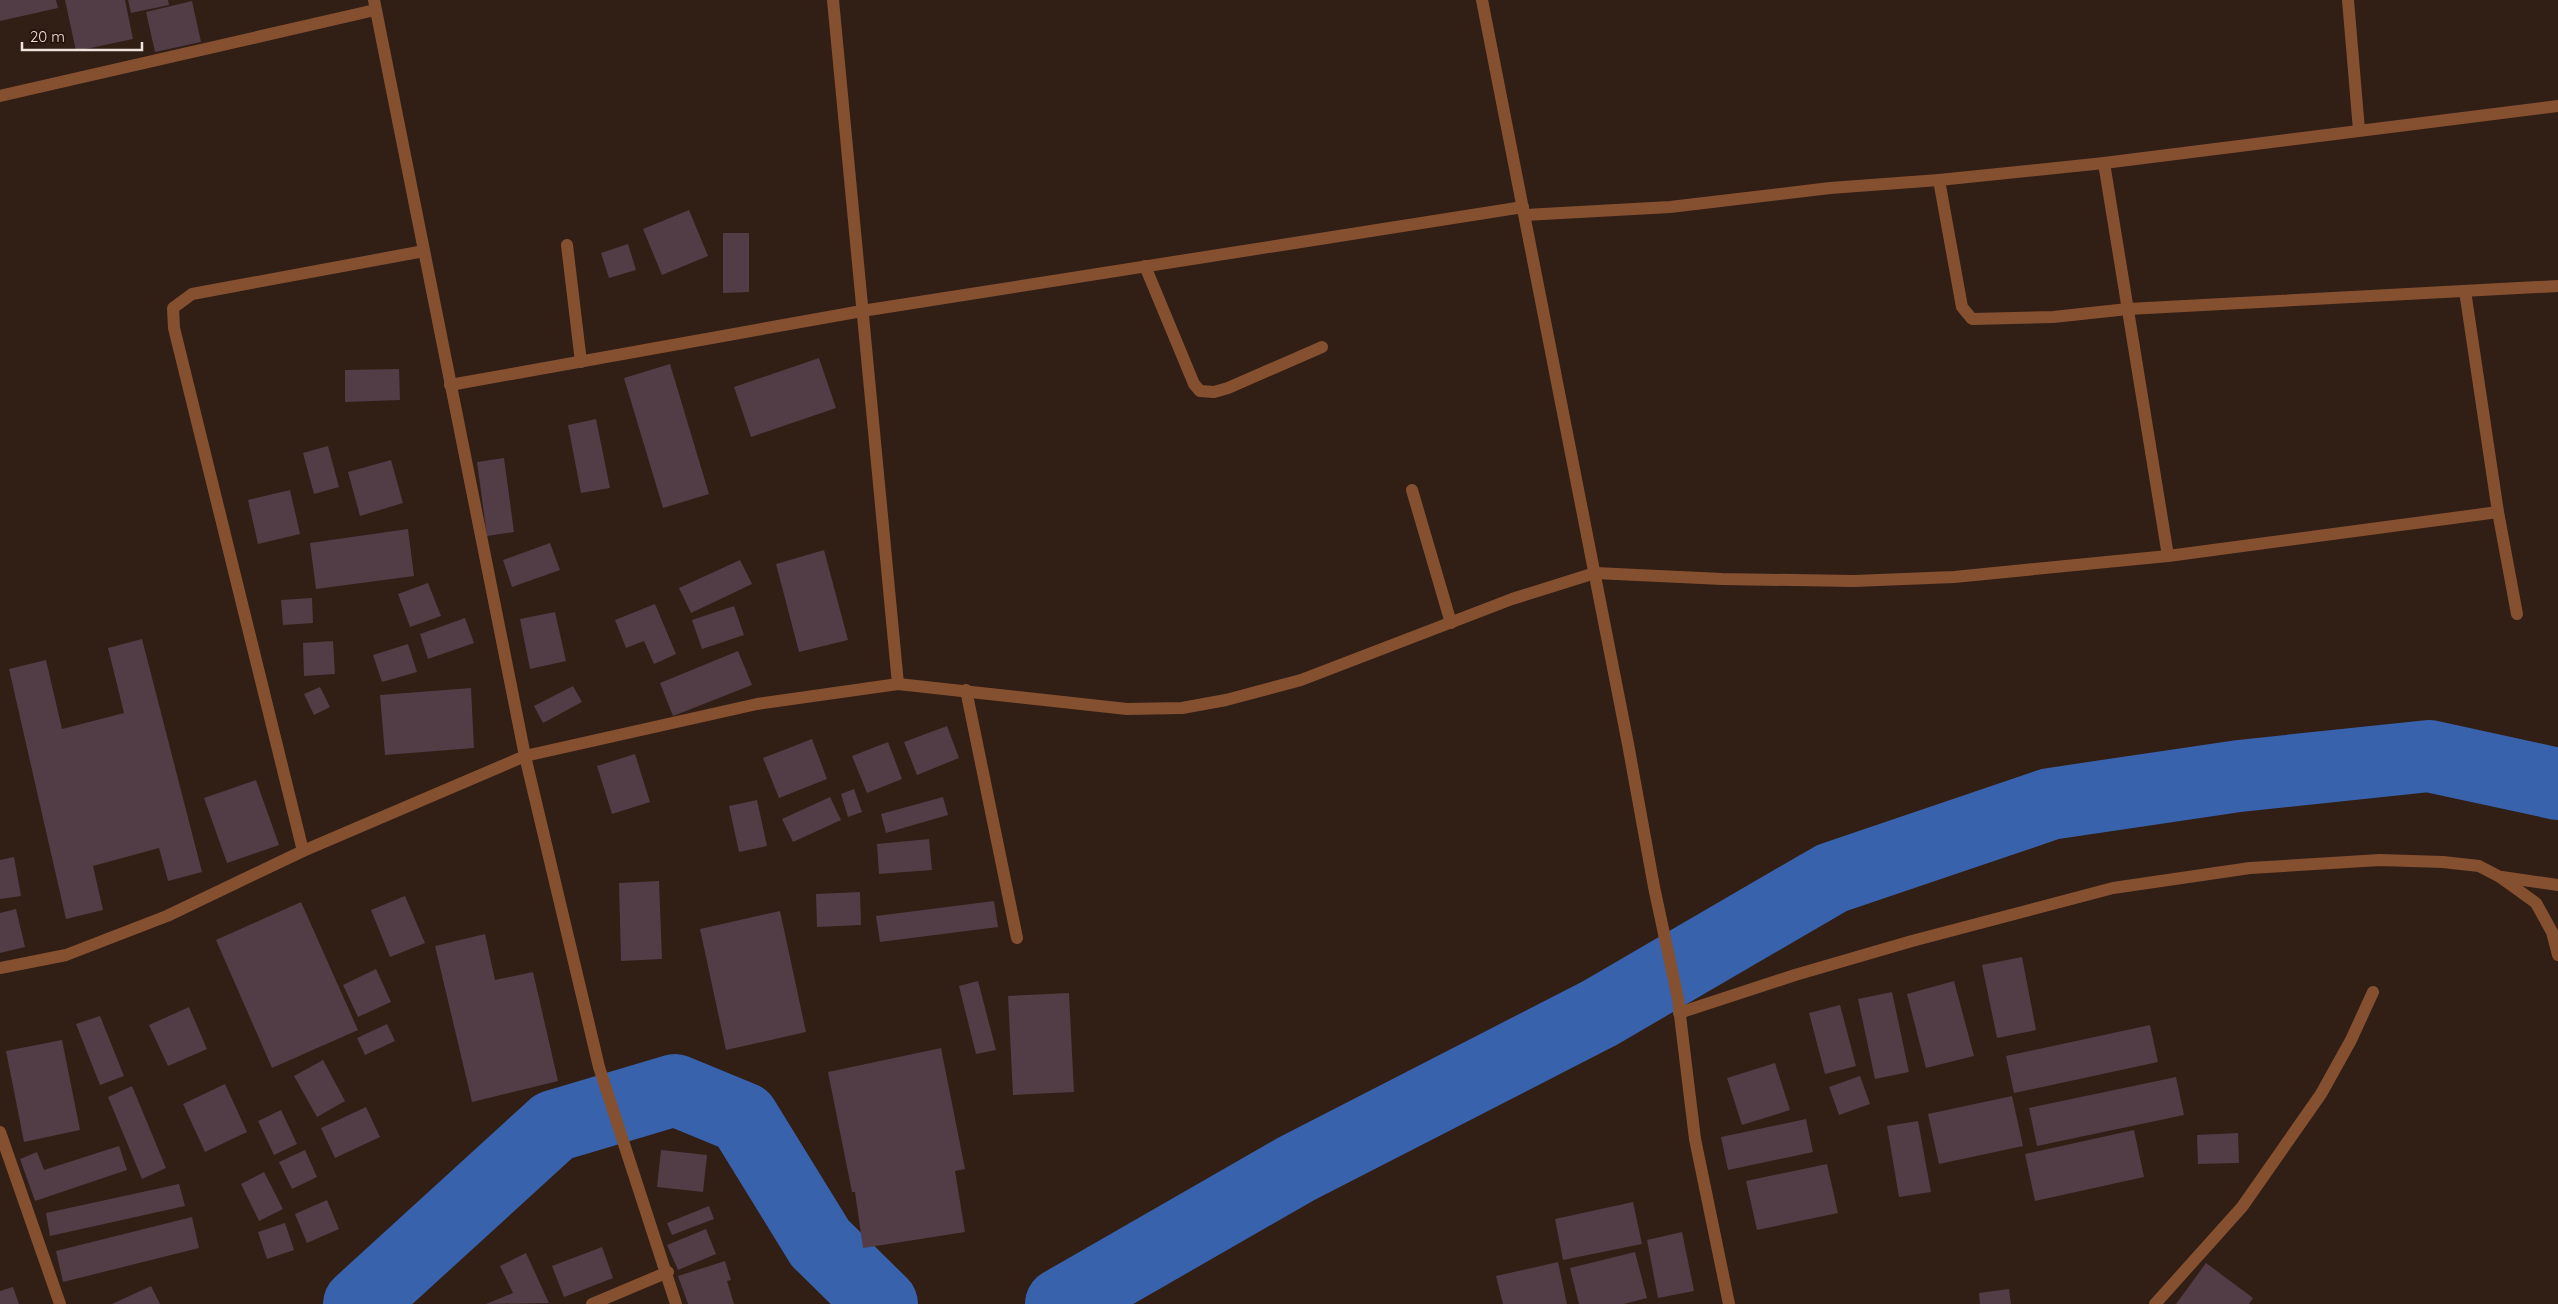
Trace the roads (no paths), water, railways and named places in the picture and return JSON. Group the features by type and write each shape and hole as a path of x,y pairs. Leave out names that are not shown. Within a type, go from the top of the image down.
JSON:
{"street":[{"path":"833,0 898,684"},
{"path":"1482,0 1595,573 1659,912 1678,999 1695,1139 1728,1304"},
{"path":"2348,0 2359,130"},
{"path":"0,96 375,5 525,756 599,1067 668,1272 676,1304"},
{"path":"450,385 862,311 1145,266 1524,211 1670,207 1830,188 1939,180 2104,164 2558,106"},
{"path":"2104,164 2168,556"},
{"path":"1939,180 1962,307 1972,319 2053,317 2128,309 2558,286"},
{"path":"567,245 581,362"},
{"path":"303,851 174,328 173,308 192,294 424,251"},
{"path":"1145,266 1194,384 1200,391 1214,392 1228,388 1322,347"},
{"path":"2464,291 2498,512 2517,614"},
{"path":"1412,490 1451,623"},
{"path":"0,968 66,955 121,935 167,916 303,851 525,756 757,704 898,684 1127,709 1182,708 1226,700 1301,680 1512,599 1595,573 1722,579 1854,581 1954,577 2168,556 2498,512"},
{"path":"966,690 1017,938"},
{"path":"1679,1013 1795,975 1912,941 2113,888 2250,868 2380,860 2443,862 2479,866 2500,877 2536,903 2552,932 2558,954"},
{"path":"2500,877 2558,885"},
{"path":"2155,1304 2242,1207 2321,1094 2351,1040 2372,992"},
{"path":"0,1132 60,1304"},
{"path":"592,1304 668,1272"}],"waterway":[{"path":"1061,1304 1296,1169 1598,1014 1832,878 2050,804 2239,776 2429,756 2558,784"},
{"path":"359,1304 554,1126 675,1090 743,1118 820,1243 882,1304"}]}
